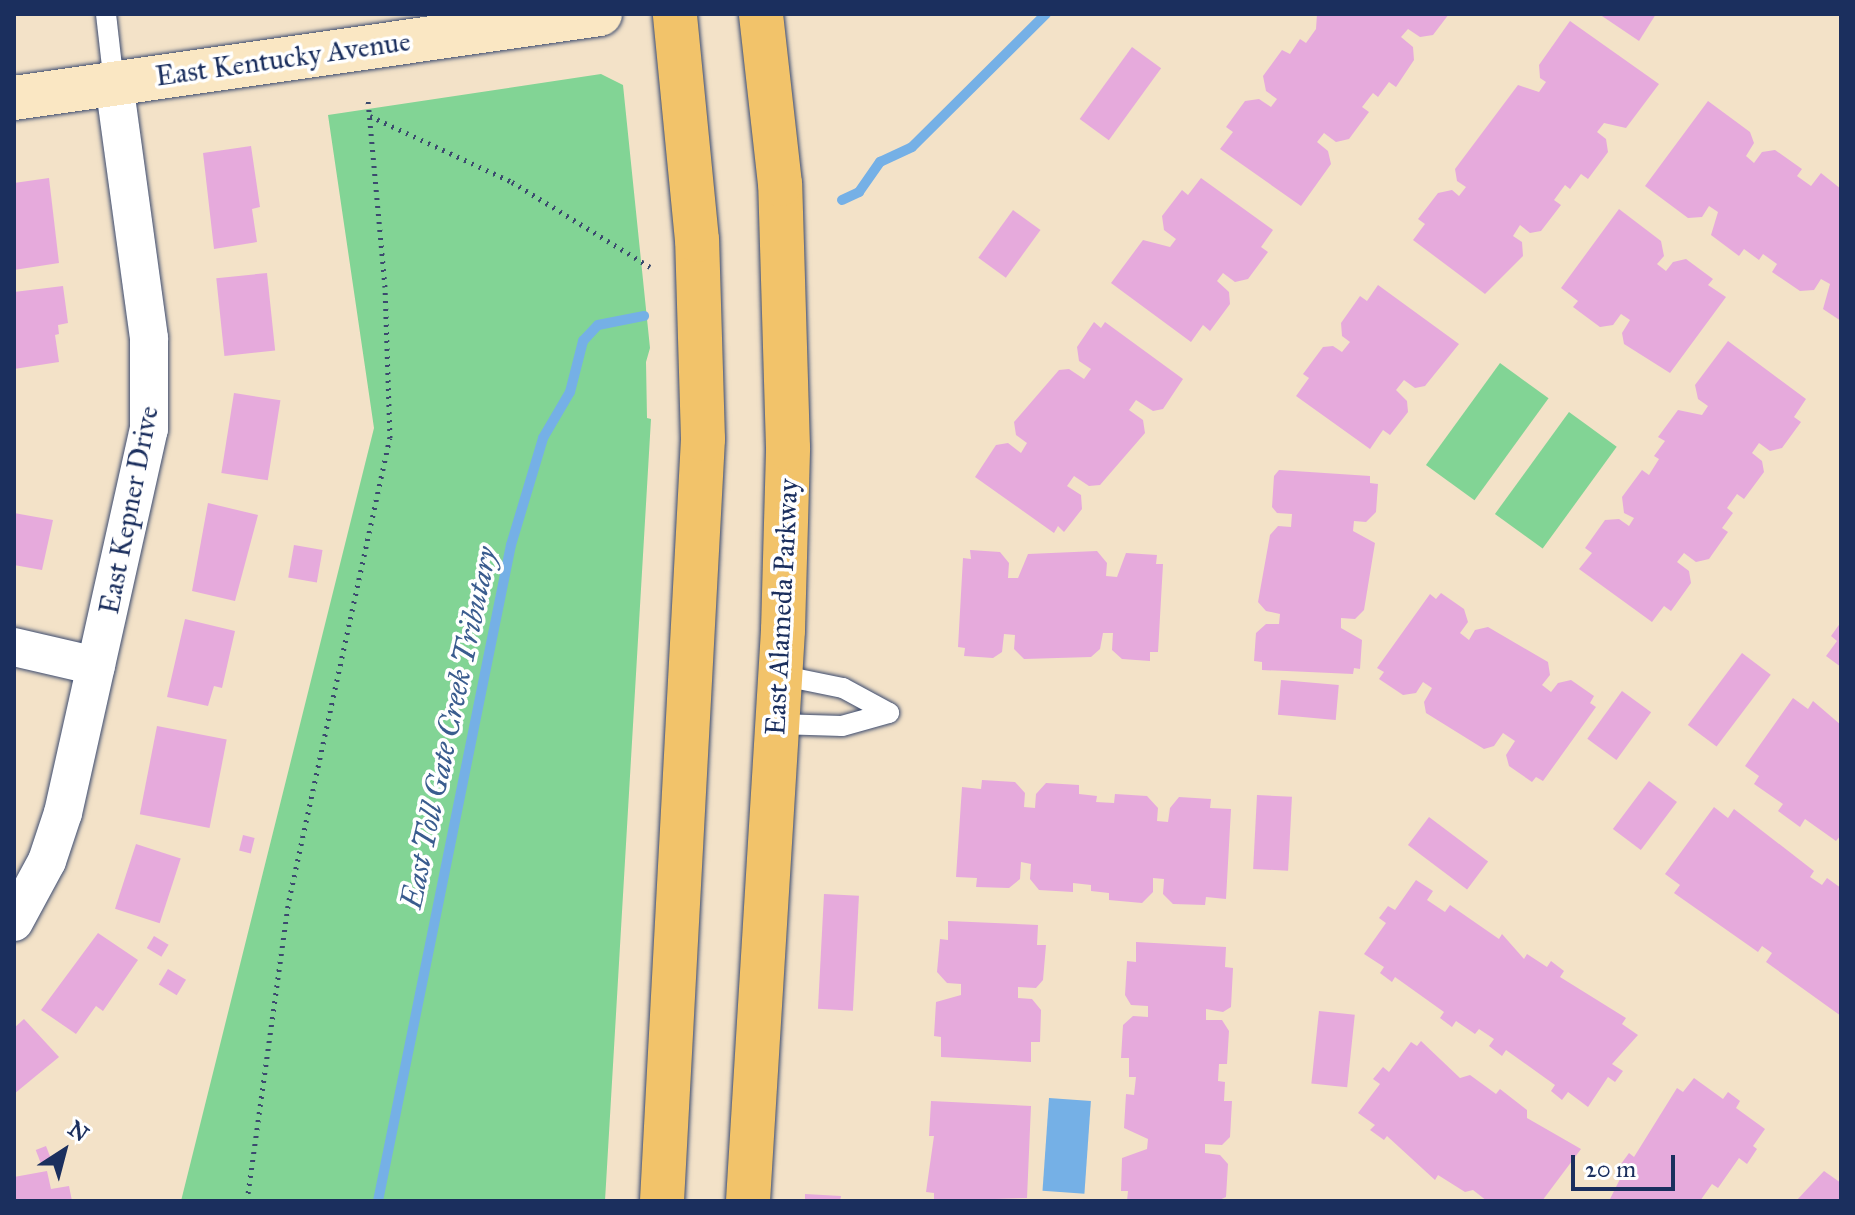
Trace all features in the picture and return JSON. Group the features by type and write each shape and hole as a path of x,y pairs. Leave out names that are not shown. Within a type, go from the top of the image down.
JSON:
{"main road":[{"path":"662,1201 703,439 697,240 675,14"},
{"name":"East Alameda Parkway","path":"748,1201 788,516 787,315 780,184 761,14"}],"street":[{"name":"East Kentucky Avenue","path":"14,98 600,14"},
{"name":"East Kepner Drive","path":"14,922 47,861 59,825 143,463 152,392 114,84"},
{"path":"14,647 96,666"}],"lane":[{"path":"106,14 114,84"},
{"path":"777,724 842,726 889,713 843,688 779,675"}],"path":[{"path":"247,1201 289,900 390,438 385,287 368,99"},
{"path":"370,116 512,182 650,267"}],"green space":[{"path":"601,74 623,85 650,348 646,362 647,418 651,419 605,1201 181,1201 374,428 328,115"},
{"path":"1500,363 1549,398 1474,500 1426,465"},
{"path":"1569,412 1617,447 1543,549 1495,514"}],"water":[{"path":"1049,1098 1091,1101 1084,1194 1043,1191"}],"building":[{"path":"1317,14 1449,14 1433,35 1420,37 1408,29 1401,37 1413,47 1414,60 1396,87 1389,82 1378,97 1373,93 1362,107 1369,112 1349,139 1336,142 1324,133 1317,142 1328,151 1331,164 1301,206 1220,149 1233,132 1226,127 1245,101 1259,99 1271,107 1277,99 1266,91 1263,76 1282,50 1290,54 1300,39 1306,43 1316,29"},
{"path":"1599,14 1656,14 1639,41"},
{"path":"1570,21 1659,84 1626,128 1604,123 1597,132 1606,139 1608,152 1588,179 1581,174 1570,189 1565,185 1554,200 1561,205 1541,231 1530,233 1520,225 1513,236 1522,242 1523,256 1485,294 1413,240 1425,224 1418,219 1438,193 1452,190 1459,196 1466,187 1457,181 1455,169 1518,85 1539,92 1546,82 1540,78 1539,65"},
{"path":"1132,47 1161,68 1109,140 1080,119"},
{"path":"1708,101 1750,132 1754,143 1746,156 1754,163 1762,152 1775,150 1802,169 1797,176 1811,186 1821,173 1841,189 1841,321 1823,309 1830,284 1821,279 1814,290 1800,291 1772,272 1777,264 1763,254 1759,260 1744,249 1739,256 1711,235 1718,212 1709,206 1702,217 1688,218 1645,186"},
{"path":"251,146 260,207 252,209 257,242 214,249 203,153"},
{"path":"49,178 59,263 14,270 14,183"},
{"path":"1201,178 1273,230 1261,247 1268,252 1248,279 1235,282 1223,273 1217,281 1229,292 1230,304 1210,331 1203,325 1191,342 1111,283 1143,240 1170,247 1176,239 1164,230 1162,216 1182,190 1188,195"},
{"path":"1619,209 1661,241 1664,256 1657,264 1666,271 1673,262 1686,259 1713,279 1708,285 1726,297 1670,373 1624,344 1622,333 1630,320 1621,314 1613,325 1600,327 1573,307 1578,301 1561,288"},
{"path":"1013,210 1041,230 1006,278 978,258"},
{"path":"267,273 275,351 224,356 216,278"},
{"path":"1378,285 1459,344 1425,386 1415,388 1404,380 1396,390 1407,401 1408,412 1390,435 1383,430 1370,449 1296,396 1309,378 1303,374 1323,347 1333,346 1342,352 1350,342 1342,336 1341,323 1360,296 1367,301"},
{"path":"63,286 68,323 58,325 59,334 55,335 59,362 14,369 14,292"},
{"path":"1094,322 1101,328 1105,322 1183,379 1163,409 1153,411 1136,400 1129,410 1143,420 1145,433 1100,485 1089,486 1074,476 1067,486 1081,495 1082,509 1064,532 1058,526 1054,533 975,477 996,445 1008,443 1021,453 1027,443 1016,435 1014,422 1059,370 1069,369 1084,379 1091,369 1079,361 1077,347"},
{"path":"1728,341 1806,399 1794,417 1801,422 1782,448 1770,451 1759,443 1752,453 1762,461 1764,472 1744,499 1737,494 1727,508 1733,513 1722,528 1728,532 1709,559 1696,562 1684,553 1677,562 1689,571 1691,583 1671,611 1664,606 1652,622 1579,569 1592,553 1585,548 1605,520 1619,519 1629,526 1634,518 1624,513 1622,497 1642,470 1649,475 1659,459 1654,456 1665,441 1658,437 1678,410 1702,415 1708,406 1698,399 1695,385"},
{"path":"234,393 280,400 268,480 221,473"},
{"path":"1279,470 1370,476 1370,483 1378,484 1376,512 1366,522 1354,521 1353,531 1375,543 1364,610 1355,619 1341,618 1341,628 1362,640 1360,669 1354,668 1353,674 1262,670 1262,662 1254,661 1256,633 1266,624 1279,624 1280,614 1266,611 1258,602 1270,535 1278,526 1291,527 1292,514 1277,513 1272,507 1274,476"},
{"path":"208,503 258,515 235,601 192,591"},
{"path":"14,513 53,520 42,570 14,565"},
{"path":"294,545 323,550 317,583 288,577"},
{"path":"970,550 1000,552 1009,563 1008,578 1018,578 1028,554 1097,551 1107,563 1106,576 1117,577 1126,553 1157,555 1156,564 1163,564 1158,652 1150,652 1150,661 1122,659 1112,650 1113,633 1103,633 1100,649 1091,657 1024,659 1014,649 1015,635 1004,634 1002,652 993,658 964,656 965,648 958,647 963,558 971,559"},
{"path":"1441,593 1464,609 1468,622 1460,633 1469,640 1475,630 1488,627 1548,662 1550,675 1542,685 1551,692 1558,683 1571,680 1594,696 1590,703 1596,707 1543,781 1536,777 1532,782 1509,766 1506,755 1515,741 1503,733 1494,746 1484,749 1426,713 1424,702 1432,688 1423,682 1416,693 1403,695 1379,679 1384,672 1377,668 1430,594 1436,599"},
{"path":"185,619 235,631 222,688 214,686 208,706 167,697"},
{"path":"1841,622 1841,667 1826,656 1837,641 1831,636"},
{"path":"1742,653 1771,675 1717,747 1688,725"},
{"path":"1281,680 1339,685 1336,720 1278,715"},
{"path":"1622,691 1651,712 1616,760 1587,739"},
{"path":"1793,698 1808,709 1813,701 1841,725 1841,835 1836,841 1805,819 1800,827 1778,811 1783,804 1754,784 1759,776 1745,766"},
{"path":"157,726 227,740 210,828 140,814"},
{"path":"982,780 1015,782 1025,793 1024,807 1035,808 1036,794 1046,783 1079,785 1079,794 1097,796 1096,802 1114,803 1115,794 1147,796 1158,808 1157,821 1168,822 1170,808 1179,797 1211,799 1210,808 1231,809 1226,899 1206,897 1205,905 1173,904 1163,894 1164,879 1153,878 1153,892 1142,903 1109,900 1109,893 1091,891 1091,885 1073,883 1073,892 1039,890 1030,879 1031,864 1021,862 1020,879 1009,888 976,887 977,878 956,877 962,787 981,789"},
{"path":"1649,781 1677,802 1641,850 1613,829"},
{"path":"1257,795 1292,797 1288,871 1253,869"},
{"path":"1714,807 1728,818 1734,809 1814,871 1810,877 1822,885 1827,878 1841,888 1841,1016 1766,962 1772,953 1762,946 1758,952 1674,893 1680,885 1665,874"},
{"path":"1429,817 1488,862 1467,889 1408,845"},
{"path":"243,835 255,838 251,853 239,851"},
{"path":"136,844 181,859 160,923 115,909"},
{"path":"1416,880 1433,891 1427,900 1445,912 1450,905 1499,939 1502,934 1524,959 1527,954 1547,967 1551,961 1564,971 1560,977 1626,1018 1622,1024 1638,1035 1612,1064 1623,1071 1615,1082 1608,1077 1588,1107 1568,1092 1562,1100 1551,1091 1555,1085 1506,1050 1502,1056 1489,1046 1494,1039 1479,1029 1475,1034 1456,1021 1452,1027 1440,1018 1444,1012 1395,977 1392,982 1380,973 1384,967 1364,954 1386,923 1379,918 1388,906 1395,910"},
{"path":"824,894 859,896 853,1011 818,1009"},
{"path":"948,921 1038,925 1037,945 1046,945 1043,980 1036,988 1018,987 1018,998 1032,999 1041,1010 1040,1042 1031,1042 1031,1062 941,1057 941,1037 934,1036 936,1002 961,995 961,984 947,983 937,972 940,939 948,940"},
{"path":"98,933 138,960 103,1011 96,1006 76,1034 41,1010"},
{"path":"154,936 169,945 161,957 147,948"},
{"path":"1136,942 1226,947 1225,967 1233,968 1231,1007 1223,1012 1206,1009 1206,1020 1222,1020 1229,1031 1227,1064 1219,1064 1218,1081 1225,1082 1224,1101 1232,1101 1230,1137 1222,1145 1205,1144 1205,1153 1220,1155 1228,1164 1226,1197 1217,1201 1127,1201 1128,1191 1121,1191 1122,1158 1147,1149 1148,1139 1124,1128 1126,1094 1134,1095 1136,1077 1129,1077 1129,1058 1121,1058 1123,1025 1133,1016 1148,1017 1148,1006 1131,1005 1125,995 1127,961 1136,962"},
{"path":"168,969 186,980 177,995 159,984"},
{"path":"1319,1011 1355,1015 1347,1087 1311,1084"},
{"path":"24,1019 59,1057 14,1094 14,1028"},
{"path":"1421,1041 1460,1078 1470,1075 1496,1094 1500,1089 1527,1110 1527,1118 1581,1149 1542,1201 1487,1201 1473,1190 1465,1192 1438,1175 1435,1180 1387,1136 1384,1140 1370,1130 1375,1125 1358,1113 1380,1084 1373,1079 1383,1067 1389,1072 1411,1042 1417,1046"},
{"path":"1694,1078 1723,1099 1728,1092 1740,1101 1736,1108 1765,1129 1753,1146 1757,1149 1747,1164 1739,1158 1718,1188 1712,1184 1700,1201 1609,1201 1626,1167 1621,1164 1629,1153 1634,1157 1677,1088 1683,1092"},
{"path":"931,1101 1031,1106 1027,1198 934,1201 934,1193 926,1192 934,1136 929,1136"},
{"path":"46,1146 52,1162 42,1166 36,1150"},
{"path":"47,1171 51,1189 69,1186 72,1201 14,1201 14,1177"},
{"path":"1824,1171 1841,1183 1841,1201 1796,1201"},
{"path":"805,1194 841,1196 840,1201 805,1201"}],"waterway":[{"name":"East Toll Gate Creek Tributary","path":"842,200 859,192 880,162 912,147 1046,14"},
{"name":"East Toll Gate Creek Tributary","path":"378,1201 511,545 543,438 570,392 583,341 598,325 644,316"}]}
